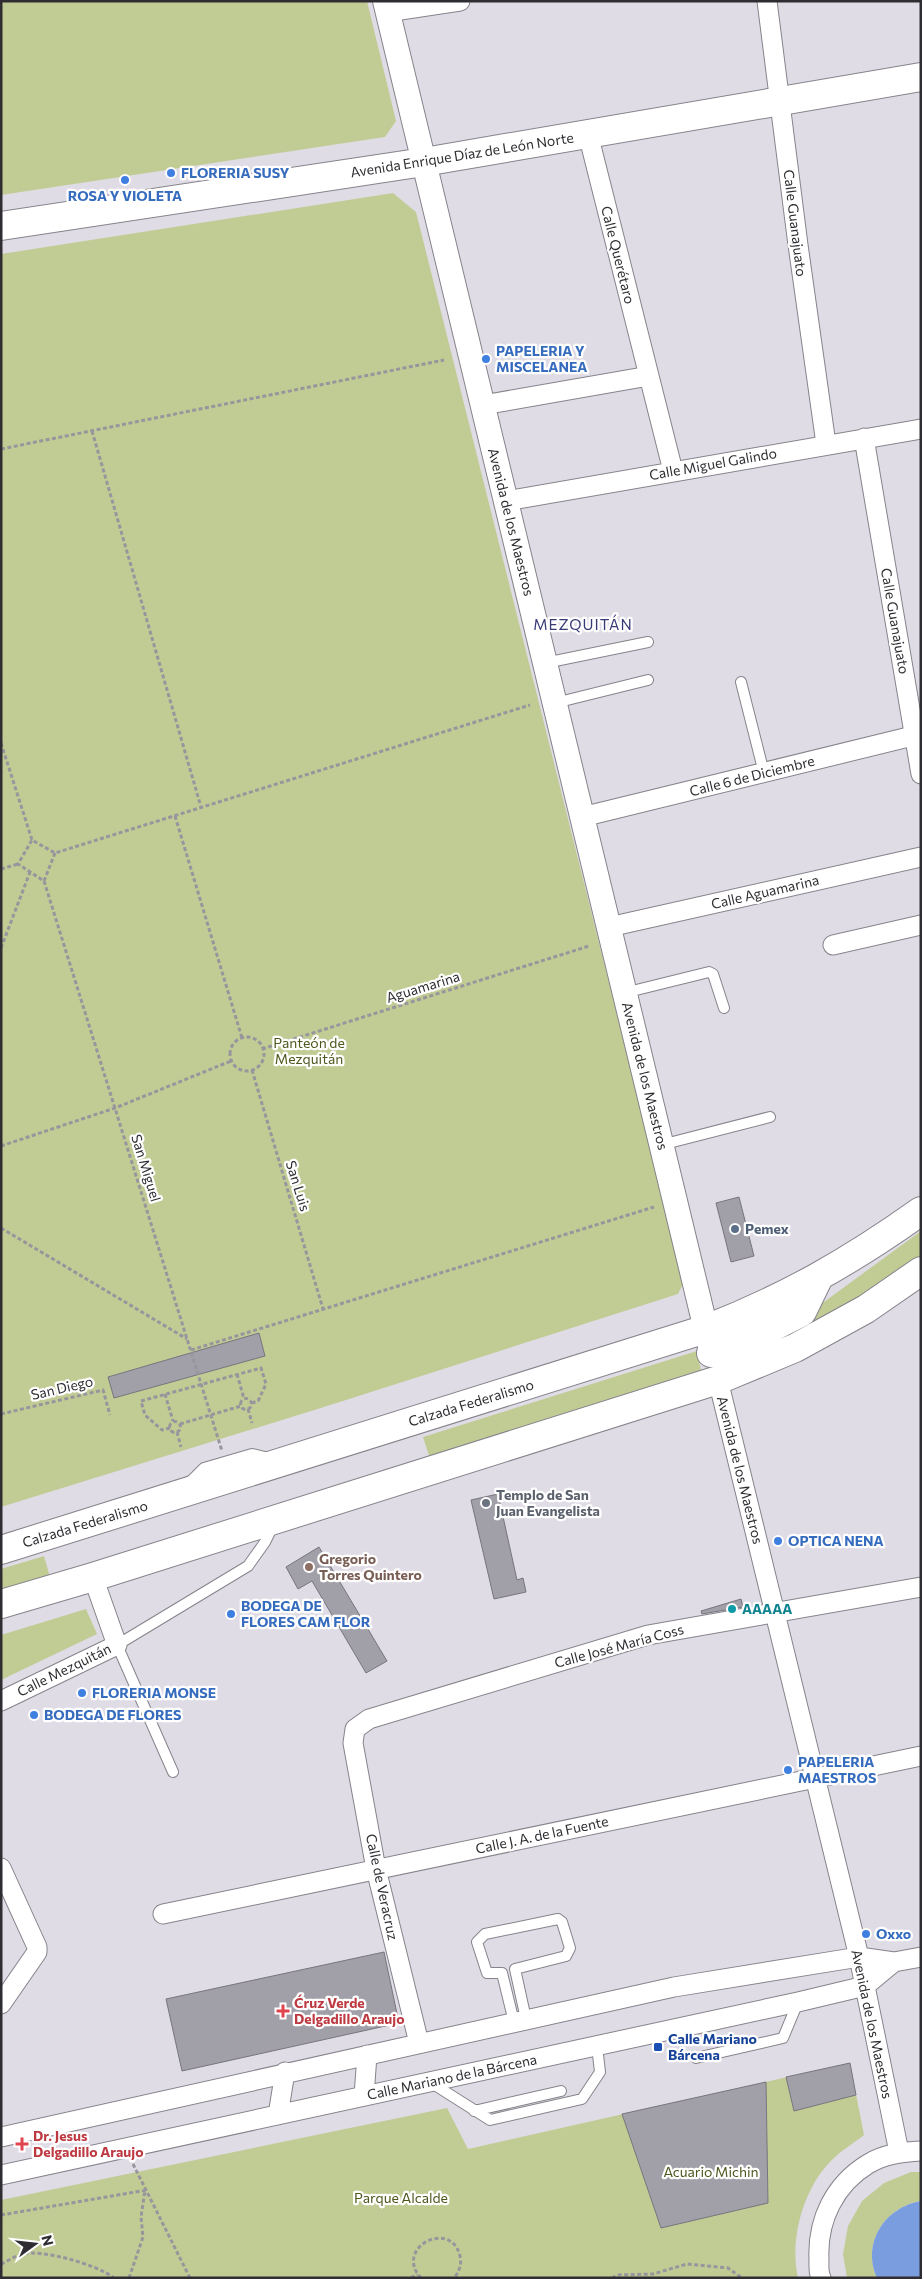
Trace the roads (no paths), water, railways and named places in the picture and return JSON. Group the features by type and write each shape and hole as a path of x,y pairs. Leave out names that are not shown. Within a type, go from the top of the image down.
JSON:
{"main road":[{"name":"Avenida Enrique Díaz de León Norte","path":"1,226 424,162 921,77"},
{"name":"Calzada Federalismo","path":"1,1550 285,1462 709,1341 754,1311 843,1264 921,1211"},
{"path":"1,1604 93,1577 718,1380 795,1348 866,1309 921,1271"}],"street":[{"path":"386,6 460,1"},
{"name":"Calle Guanajuato","path":"767,1 826,444"},
{"name":"Avenida de los Maestros","path":"386,6 859,1957 899,2152"},
{"name":"Calle Querétaro","path":"588,134 673,471"},
{"path":"483,405 649,376"},
{"name":"Calle Miguel Galindo","path":"506,501 921,429"},
{"name":"Calle Guanajuato","path":"864,438 918,735 921,774"},
{"name":"Calle 6 de Diciembre","path":"582,817 918,735"},
{"name":"Calle Aguamarina","path":"609,927 921,857"},
{"path":"833,944 921,925"},
{"name":"Calle Mezquitán","path":"1,1701 117,1645 93,1577"},
{"name":"Calle José María Coss","path":"355,1729 369,1718 648,1635 774,1611 921,1587"},
{"name":"Calle de Veracruz","path":"355,1729 354,1743 376,1869 418,2043"},
{"name":"Calle J. A. de la Fuente","path":"163,1914 921,1756"},
{"path":"1,1868 37,1947 37,1952 1,2004"},
{"name":"Calle Mariano de la Bárcena","path":"1,2136 674,1986 859,1957 894,1962 921,1956"},
{"name":"Calle Mariano de la Bárcena","path":"1,2175 798,2002 865,1986 894,1962"},
{"path":"364,2096 367,2055"},
{"path":"278,2115 285,2072"},
{"path":"821,2278 818,2242 826,2210 844,2183 869,2163 899,2152 921,2151"}],"lane":[{"path":"545,663 648,642"},
{"path":"555,703 648,680"},
{"path":"741,682 764,773"},
{"path":"624,993 709,972 713,974 724,1008"},
{"path":"661,1145 770,1117"},
{"path":"177,1495 204,1468 252,1454 285,1462"},
{"path":"173,1772 117,1645 248,1566 265,1542 277,1519"},
{"path":"558,1919 562,1922 570,1948 569,1953 566,1956 515,1969 520,2021 502,1973 487,1973 476,1942 485,1934 558,1919"},
{"path":"696,2058 783,2038 798,2002"},
{"path":"429,2081 490,2120 582,2099 600,2072 597,2046"},
{"path":"474,2111 561,2091"}],"water":[{"path":"921,2201 921,2278 877,2278 872,2252 874,2240 880,2229 887,2219 897,2211"}],"place":[{"name":"FLORERIA SUSY","path":"171,173"},
{"name":"ROSA Y VIOLETA","path":"125,180"},
{"name":"PAPELERIA Y MISCELANEA","path":"486,359"},
{"name":"Pemex","path":"735,1229"},
{"name":"Templo de San Juan Evangelista","path":"486,1503"},
{"name":"OPTICA NENA","path":"778,1541"},
{"name":"Gregorio Torres Quintero","path":"309,1567"},
{"name":"AAAAA","path":"732,1609"},
{"name":"BODEGA DE FLORES CAM FLOR","path":"231,1614"},
{"name":"FLORERIA MONSE","path":"82,1693"},
{"name":"BODEGA DE FLORES","path":"34,1715"},
{"name":"PAPELERIA MAESTROS","path":"788,1770"},
{"name":"Oxxo","path":"866,1934"},
{"name":"Ćruz Verde Delgadillo Araujo","path":"283,2011"},
{"name":"Calle Mariano Bárcena","path":"658,2047"},
{"name":"Dr. Jesus Delgadillo Araujo","path":"22,2144"}],"district":[{"name":"MEZQUITÁN","path":"583,625"}],"park label":[{"name":"Panteón de Mezquitán","path":"309,1052"},
{"name":"Acuario Michin","path":"711,2172"},
{"name":"Parque Alcalde","path":"401,2198"}]}
